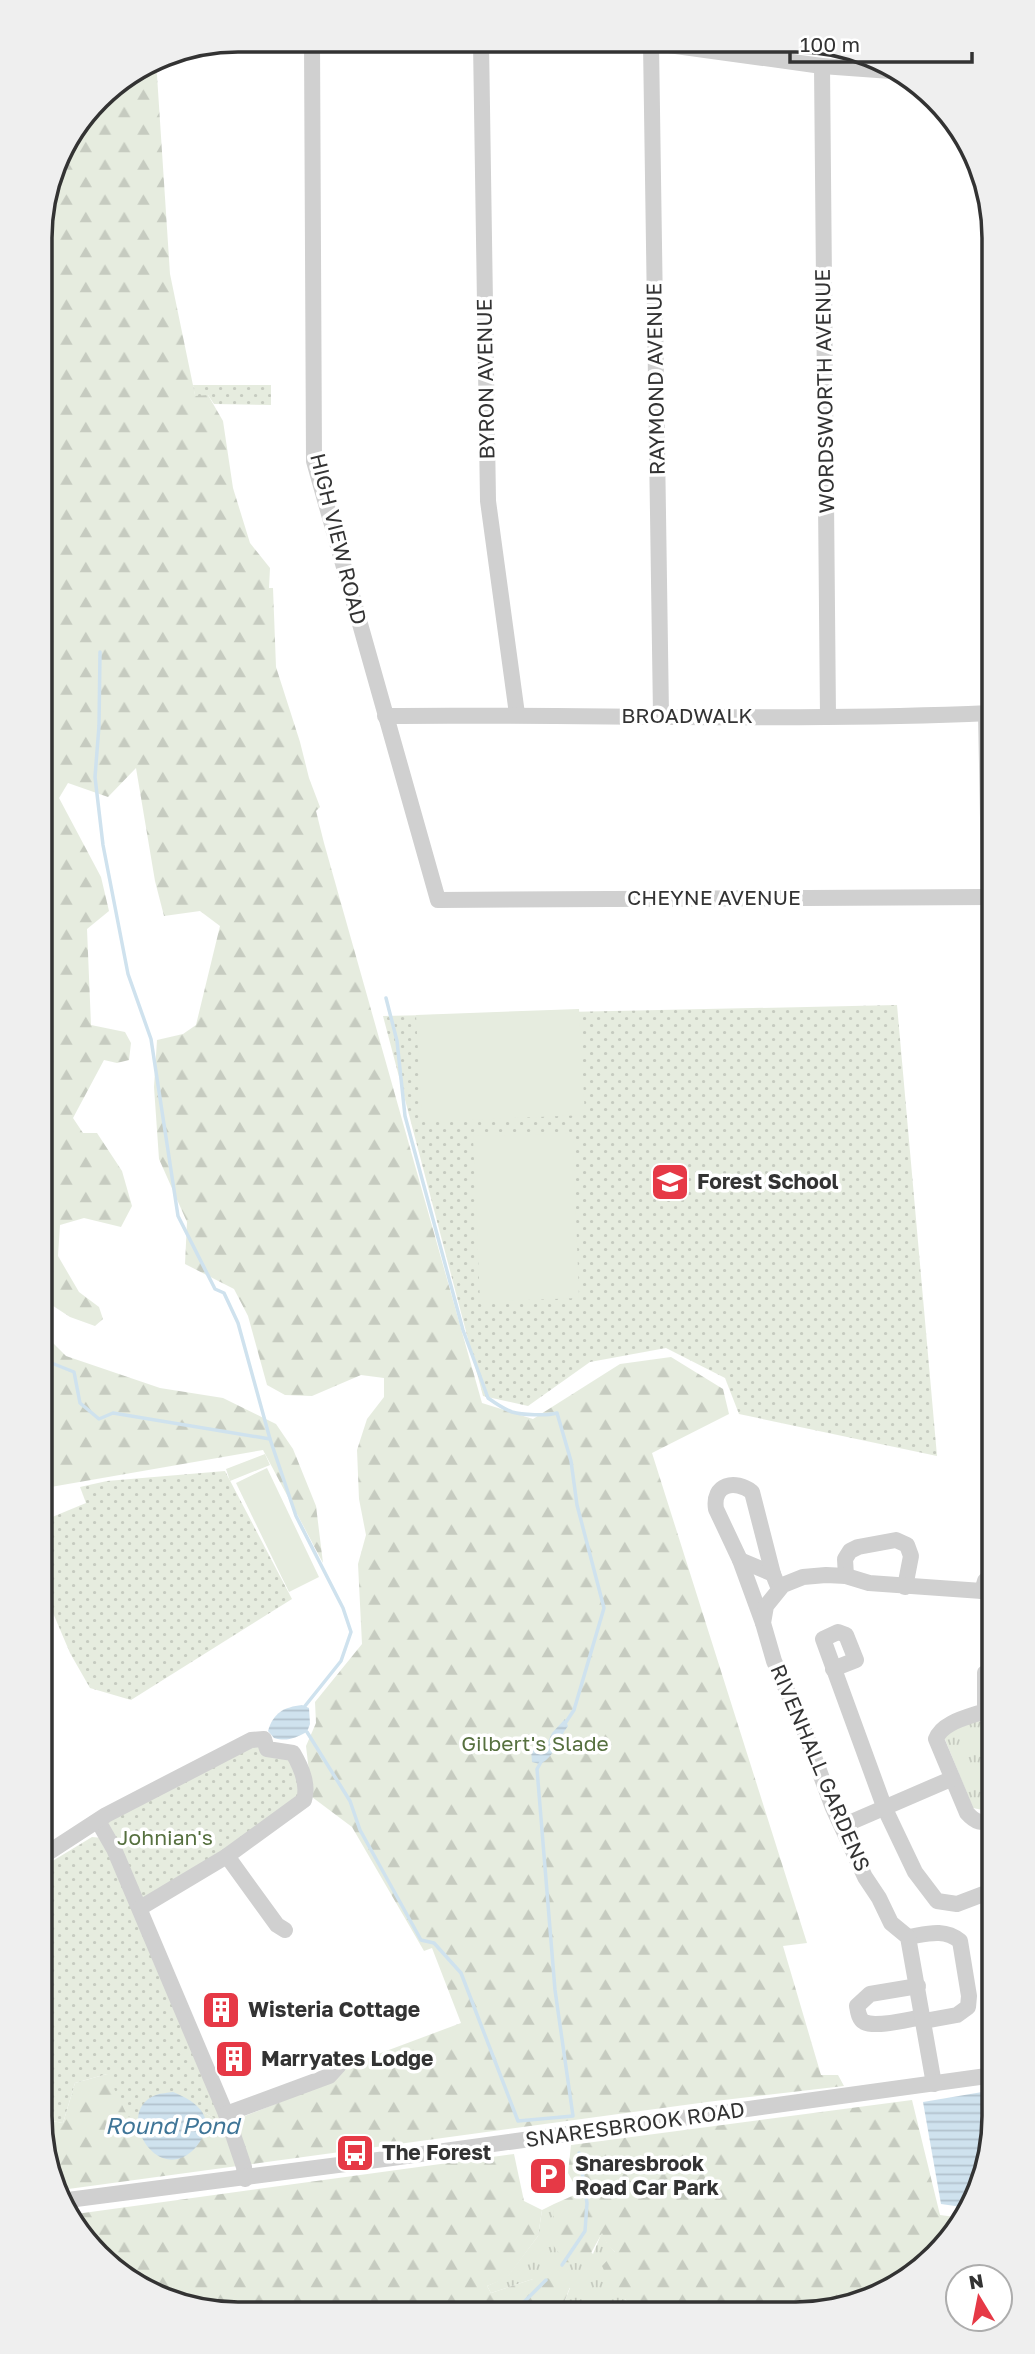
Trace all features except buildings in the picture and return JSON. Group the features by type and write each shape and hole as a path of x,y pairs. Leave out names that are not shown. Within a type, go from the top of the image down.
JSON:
{"street":[{"name":"HIGH VIEW ROAD","path":"312,52 314,461 438,900"},
{"name":"BYRON AVENUE","path":"481,52 488,501 517,714"},
{"name":"RAYMOND AVENUE","path":"652,52 661,715"},
{"path":"719,52 822,66 874,70"},
{"name":"WORDSWORTH AVENUE","path":"822,66 828,717"},
{"name":"BROADWALK","path":"385,716 517,714 828,717 982,713"},
{"name":"CHEYNE AVENUE","path":"438,900 982,897"},
{"path":"763,1623 715,1501 719,1492 729,1484 743,1485 752,1492 776,1581"},
{"path":"846,1576 845,1559 850,1550 896,1540 907,1545 911,1556 905,1587"},
{"path":"740,1560 782,1585 803,1577 825,1574 846,1576 869,1583 982,1592"},
{"name":"RIVENHALL GARDENS","path":"776,1581 766,1606 763,1623 774,1661 864,1877 879,1898 891,1923 908,1937 934,2084"},
{"path":"833,1669 885,1809 915,1872 937,1901 957,1904 982,1894"},
{"path":"982,1712 944,1727 938,1732 936,1740 967,1813 973,1820 982,1821"},
{"path":"52,1850 98,1821 251,1740 264,1739 267,1749 293,1753 300,1764 306,1794 304,1800 227,1856 140,1908"},
{"path":"842,1826 951,1779"},
{"path":"98,1821 114,1849 140,1908 226,2114 244,2167 245,2179"},
{"path":"227,1856 277,1926 285,1930"},
{"path":"908,1937 943,1932 960,1941 969,1996 968,2007 957,2015 875,2024 864,2021 858,2013 859,2003 870,1994 918,1986"},
{"path":"226,2114 329,2076 339,2065"},
{"name":"SNARESBROOK ROAD","path":"73,2199 245,2179 982,2077"}],"green space":[{"name":"Gilbert's Slade","path":"157,72 170,274 195,395 208,395 223,421 233,488 250,543 270,568 269,588 273,588 276,667 320,807 316,811 324,843 482,1403 533,1419 620,1364 671,1357 723,1389 729,1414 652,1453 807,1943 783,1946 821,2075 838,2075 844,2086 707,2102 68,2189 59,2164 52,2121 63,2123 75,2083 107,2074 177,2098 225,2124 335,2080 346,2066 461,2023 432,1948 424,1951 352,1827 312,1797 306,1746 316,1723 315,1702 362,1644 358,1564 366,1535 359,1499 357,1450 367,1419 384,1397 384,1378 361,1375 312,1396 285,1395 267,1385 248,1316 234,1289 185,1264 187,1222 159,1159 154,1087 157,1040 183,1034 196,1025 220,926 200,911 164,916 155,881 136,768 108,797 68,783 59,798 101,877 109,911 87,929 91,1025 125,1032 131,1043 129,1060 117,1063 104,1060 73,1118 83,1133 97,1133 122,1171 132,1206 121,1227 84,1218 60,1225 58,1256 79,1292 99,1307 103,1319 95,1326 70,1317 52,1306 53,226 59,190 72,156 84,135 107,107 125,91"},
{"path":"193,385 271,385 271,405 214,404 208,395 195,396"},
{"name":"Forest School","path":"897,1005 937,1456 739,1414 725,1378 666,1348 590,1362 528,1406 483,1396 383,1016"},
{"path":"579,1009 585,1115 422,1122 416,1015"},
{"path":"573,1133 579,1298 480,1302 473,1136"},
{"path":"52,1342 66,1356 160,1388 223,1398 276,1424 293,1449 316,1506 323,1563 263,1450 52,1487"},
{"path":"265,1454 270,1465 230,1481 226,1469"},
{"path":"267,1468 319,1577 289,1592 236,1483"},
{"path":"225,1471 292,1599 131,1700 90,1688 70,1653 52,1611 52,1517 86,1503 80,1487 107,1481"},
{"path":"982,1719 982,1810 973,1808 944,1737 948,1730"},
{"name":"Johnian's","path":"251,1740 293,1753 306,1794 140,1908 114,1849 106,1815"},
{"path":"92,1837 103,1838 225,2124 177,2098 128,2117 107,2074 75,2083 63,2123 52,2121 52,1861"},
{"path":"912,2100 940,2215 952,2217 936,2238 900,2270 868,2287 845,2295 796,2302 630,2302 617,2292 602,2266 615,2252 602,2233 585,2264 565,2262 551,2242 554,2204 579,2193 568,2173 571,2145"},
{"path":"514,2154 524,2201 542,2210 538,2236 507,2278 487,2286 491,2293 533,2279 563,2278 570,2287 564,2302 238,2302 202,2298 179,2292 135,2270 107,2247 81,2213"},
{"path":"554,2204 554,2213 593,2254 602,2232 615,2252 626,2302 564,2302 570,2288 533,2279 491,2293 487,2286 507,2277 538,2236 542,2210"}],"water":[{"path":"302,1705 309,1708 310,1724 307,1732 291,1739 274,1738 268,1731 276,1715 290,1707"},
{"path":"565,1719 568,1726 553,1752 540,1764 532,1762 531,1749 547,1744 552,1733"},
{"name":"Round Pond","path":"173,2092 198,2107 206,2120 206,2128 196,2147 182,2158 168,2159 155,2154 145,2143 139,2130 138,2116 144,2104 156,2095"},
{"path":"982,2092 979,2152 968,2187 958,2206 941,2204 923,2102"}],"waterway":[{"path":"100,652 95,777 103,845 128,974 151,1039 178,1216 215,1289 224,1293 238,1323 270,1439 296,1516 343,1608 351,1632 341,1661 305,1706"},
{"path":"386,998 397,1041 405,1116 463,1330 488,1398 516,1413 557,1413 571,1461 577,1505 604,1608 574,1710 564,1725"},
{"path":"52,1363 74,1372 80,1403 99,1419 113,1413 270,1439"},
{"path":"307,1732 350,1801 360,1830 421,1940 434,1943 461,1973 518,2121 573,2116 555,1990 537,1769 541,1762"},
{"path":"562,2265 585,2231 587,2203 579,2153"},
{"path":"524,2302 546,2280"}],"place":[{"name":"Forest School","path":"670,1182"},
{"name":"Wisteria Cottage","path":"221,2010"},
{"name":"Marryates Lodge","path":"234,2059"},
{"name":"The Forest","path":"355,2153"},
{"name":"Snaresbrook Road Car Park","path":"548,2176"}]}
